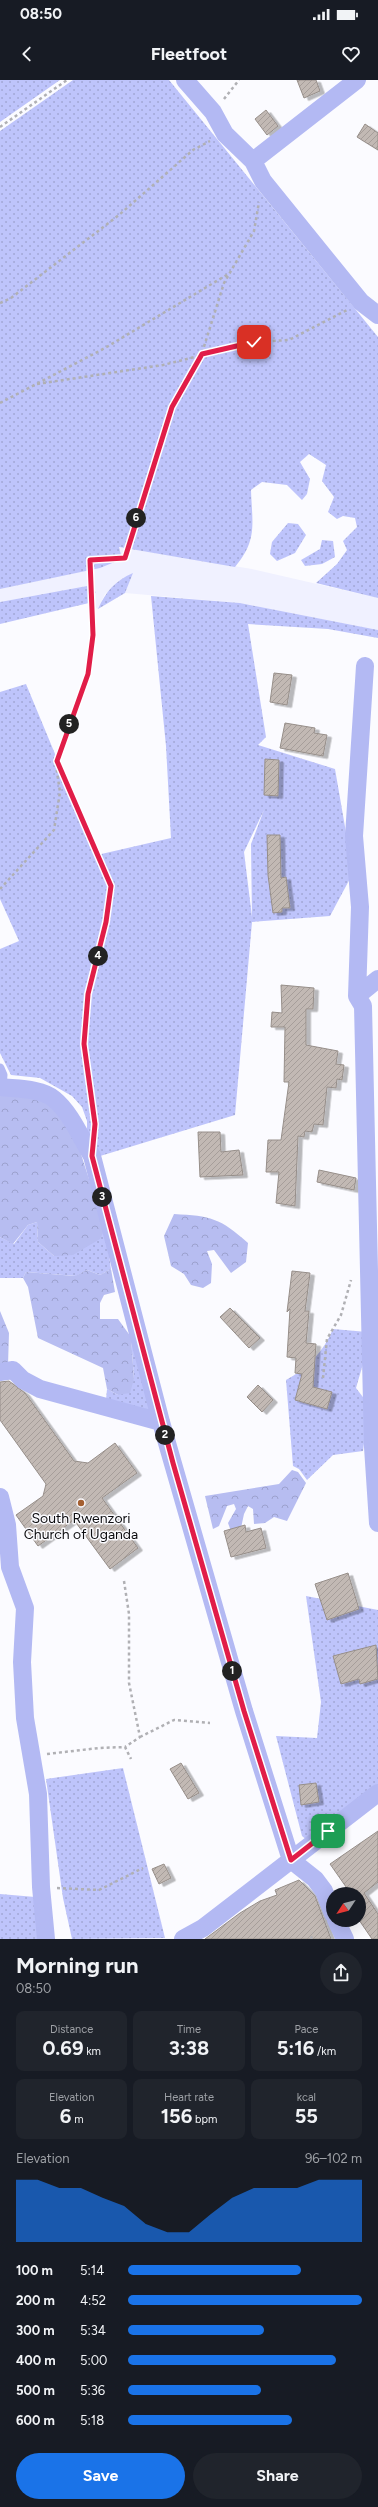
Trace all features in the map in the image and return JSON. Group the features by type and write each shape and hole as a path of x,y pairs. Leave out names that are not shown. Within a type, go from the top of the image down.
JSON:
{"street":[{"path":"185,80 213,112 225,134 253,161 263,181 373,308"},
{"path":"253,161 357,80"},
{"path":"365,666 354,836 360,907 357,996 363,1006 372,1177 378,1523"},
{"path":"357,996 378,979"},
{"path":"1,1087 28,1090 54,1099 73,1124 92,1156 161,1422 244,1711 291,1860 315,1879 326,1896"},
{"path":"0,1372 13,1370 23,1380 40,1389 161,1422"},
{"path":"0,1498 7,1525 5,1572 25,1608 22,1662 25,1718 38,1794 41,1887 47,1938"},
{"path":"183,1939 202,1928 378,1793"},
{"path":"339,1927 345,1939"}],"lane":[{"path":"0,1068 3,1075 1,1087"}],"path":[{"path":"0,127 67,80"},
{"path":"213,112 239,80"},
{"path":"0,303 11,298 79,246 193,150 225,134"},
{"path":"0,890 54,830 60,792 57,761 88,674 93,635 90,560 125,558 172,407 202,354 224,283 254,231 263,181"},
{"path":"0,403 180,305 230,272"},
{"path":"36,384 163,365 254,342 289,340 373,308"},
{"path":"57,761 111,886 106,922 88,994 84,1044 95,1130"},
{"path":"323,1378 327,1339 341,1315 353,1274"},
{"path":"124,1581 129,1614 129,1683 140,1736"},
{"path":"31,1757 72,1750 125,1747 140,1736 174,1720 210,1723"},
{"path":"125,1747 131,1759"},
{"path":"41,1887 99,1890 143,1868"},
{"path":"311,1939 313,1933"}],"shaded area":[{"path":"0,80 60,80 0,122"},
{"path":"73,80 169,80 378,337 378,598 316,583 337,564 347,550 343,541 357,527 355,518 343,516 337,519 328,512 334,497 322,481 326,465 309,454 300,462 310,479 307,494 302,500 287,485 262,482 251,490 252,531 247,548 235,567 119,547 122,559 100,568 0,589 0,131"},
{"path":"288,523 298,524 306,535 295,553 277,561 270,554 272,542"},
{"path":"322,540 333,541 335,557 322,564 305,566 301,560 320,549"},
{"path":"118,547 252,569 378,598 378,630 240,603 125,593 133,573 105,594 98,609 89,603 96,592 87,586 0,602 0,589 39,580"},
{"path":"133,573 125,593 98,609 104,597 112,587 121,579"},
{"path":"87,586 96,592 89,603 0,624 0,602"},
{"path":"151,596 240,603 378,630 378,638 328,629 248,624 266,737 258,745 335,769 353,873 330,916 252,922 235,1115 87,1160 87,1121 82,1107 72,1096 40,1078 11,1075 0,1053 0,949 19,941 0,899 0,692 26,684 97,855 171,838 166,746","holes":["264,810 251,844 252,917 244,852"]},
{"path":"37,1222 38,1242 54,1256 105,1229 111,1269 100,1275 87,1270 76,1276 26,1272 23,1278 0,1278 0,1237 14,1244 28,1225"},
{"path":"333,1329 367,1332 367,1350 356,1388 369,1405 363,1451 333,1455 307,1480 299,1469 293,1466 286,1380 294,1376 314,1359 325,1345"},
{"path":"131,1337 158,1412 106,1400 107,1389 118,1395 134,1379"},
{"path":"306,1596 378,1610 378,1790 309,1842 302,1836 276,1736 317,1738 321,1702"},
{"path":"123,1768 165,1938 72,1939 63,1898 46,1779"},
{"path":"0,1894 47,1898 47,1939 0,1939"}],"green space":[{"path":"0,1090 31,1094 59,1108 80,1151 105,1229 100,1239 73,1255 54,1256 38,1242 37,1222 28,1225 13,1244 0,1237"},
{"path":"174,1214 206,1217 222,1223 230,1228 248,1243 246,1262 231,1273 214,1250 207,1251 212,1264 211,1283 203,1288 191,1285 184,1274 171,1266 164,1236"},
{"path":"111,1269 115,1292 104,1295 100,1303 100,1319 118,1319 131,1337 134,1379 130,1393 118,1395 107,1389 103,1368 38,1338 28,1287 23,1278 26,1272 75,1276 87,1270 100,1275"},
{"path":"0,1311 9,1333 8,1365 0,1368"},
{"path":"292,1470 298,1472 306,1483 287,1521 274,1517 265,1523 254,1524 253,1509 248,1506 244,1514 241,1528 232,1534 228,1523 236,1509 234,1504 227,1506 219,1526 213,1529 205,1496 279,1484"}],"building":[{"path":"297,80 316,80 320,91 304,98"},
{"path":"266,110 278,126 267,135 255,119"},
{"path":"365,124 378,133 378,150 357,137"},
{"path":"274,673 292,675 287,705 270,702"},
{"path":"285,723 315,728 314,733 327,735 323,756 280,748"},
{"path":"265,759 279,760 278,796 264,795"},
{"path":"267,835 280,835 281,878 286,877 290,908 282,908 282,912 273,913 268,875"},
{"path":"281,985 314,988 313,1009 306,1009 306,1045 338,1051 336,1064 344,1065 342,1080 337,1079 336,1088 327,1087 323,1125 314,1124 312,1132 305,1131 304,1137 298,1136 295,1206 276,1203 279,1172 266,1172 268,1140 281,1140 289,1082 284,1082 285,1027 271,1027 272,1012 282,1013"},
{"path":"198,1132 220,1132 221,1152 239,1150 243,1175 200,1177"},
{"path":"319,1170 356,1178 354,1190 317,1182"},
{"path":"292,1271 310,1273 305,1311 309,1311 306,1343 316,1344 313,1387 332,1392 327,1409 295,1400 302,1374 295,1373 296,1358 287,1357 290,1309 287,1312"},
{"path":"230,1308 260,1338 249,1348 220,1317"},
{"path":"9,1381 25,1393 74,1461 88,1463 115,1443 137,1473 102,1498 138,1548 110,1569 74,1520 38,1546 16,1515 43,1496 46,1484 0,1420 0,1382"},
{"path":"258,1385 273,1400 262,1412 247,1397"},
{"path":"245,1525 246,1532 261,1528 266,1548 231,1557 224,1531"},
{"path":"348,1573 359,1609 327,1620 315,1584"},
{"path":"376,1645 378,1679 360,1684 359,1679 341,1684 333,1656"},
{"path":"181,1763 199,1793 188,1799 170,1769"},
{"path":"316,1783 319,1802 301,1805 299,1785"},
{"path":"378,1831 378,1882 366,1891 366,1887 346,1887 330,1864"},
{"path":"164,1864 171,1878 159,1884 152,1869"},
{"path":"299,1880 315,1896 331,1939 205,1939 240,1913 260,1901 277,1895 275,1890"},
{"path":"366,1896 378,1914 378,1939 372,1939 364,1927 366,1927"}],"place":[{"name":"South Rwenzori Church of Uganda","path":"81,1503"}],"route":[{"path":"254,342 222,351 202,354 172,407 152,473 137,515 125,558 90,560 93,635 88,674 67,728 57,761 111,886 106,922 88,994 84,1044 95,1124 92,1156 134,1313 161,1422 244,1711 291,1860 328,1831"}]}
